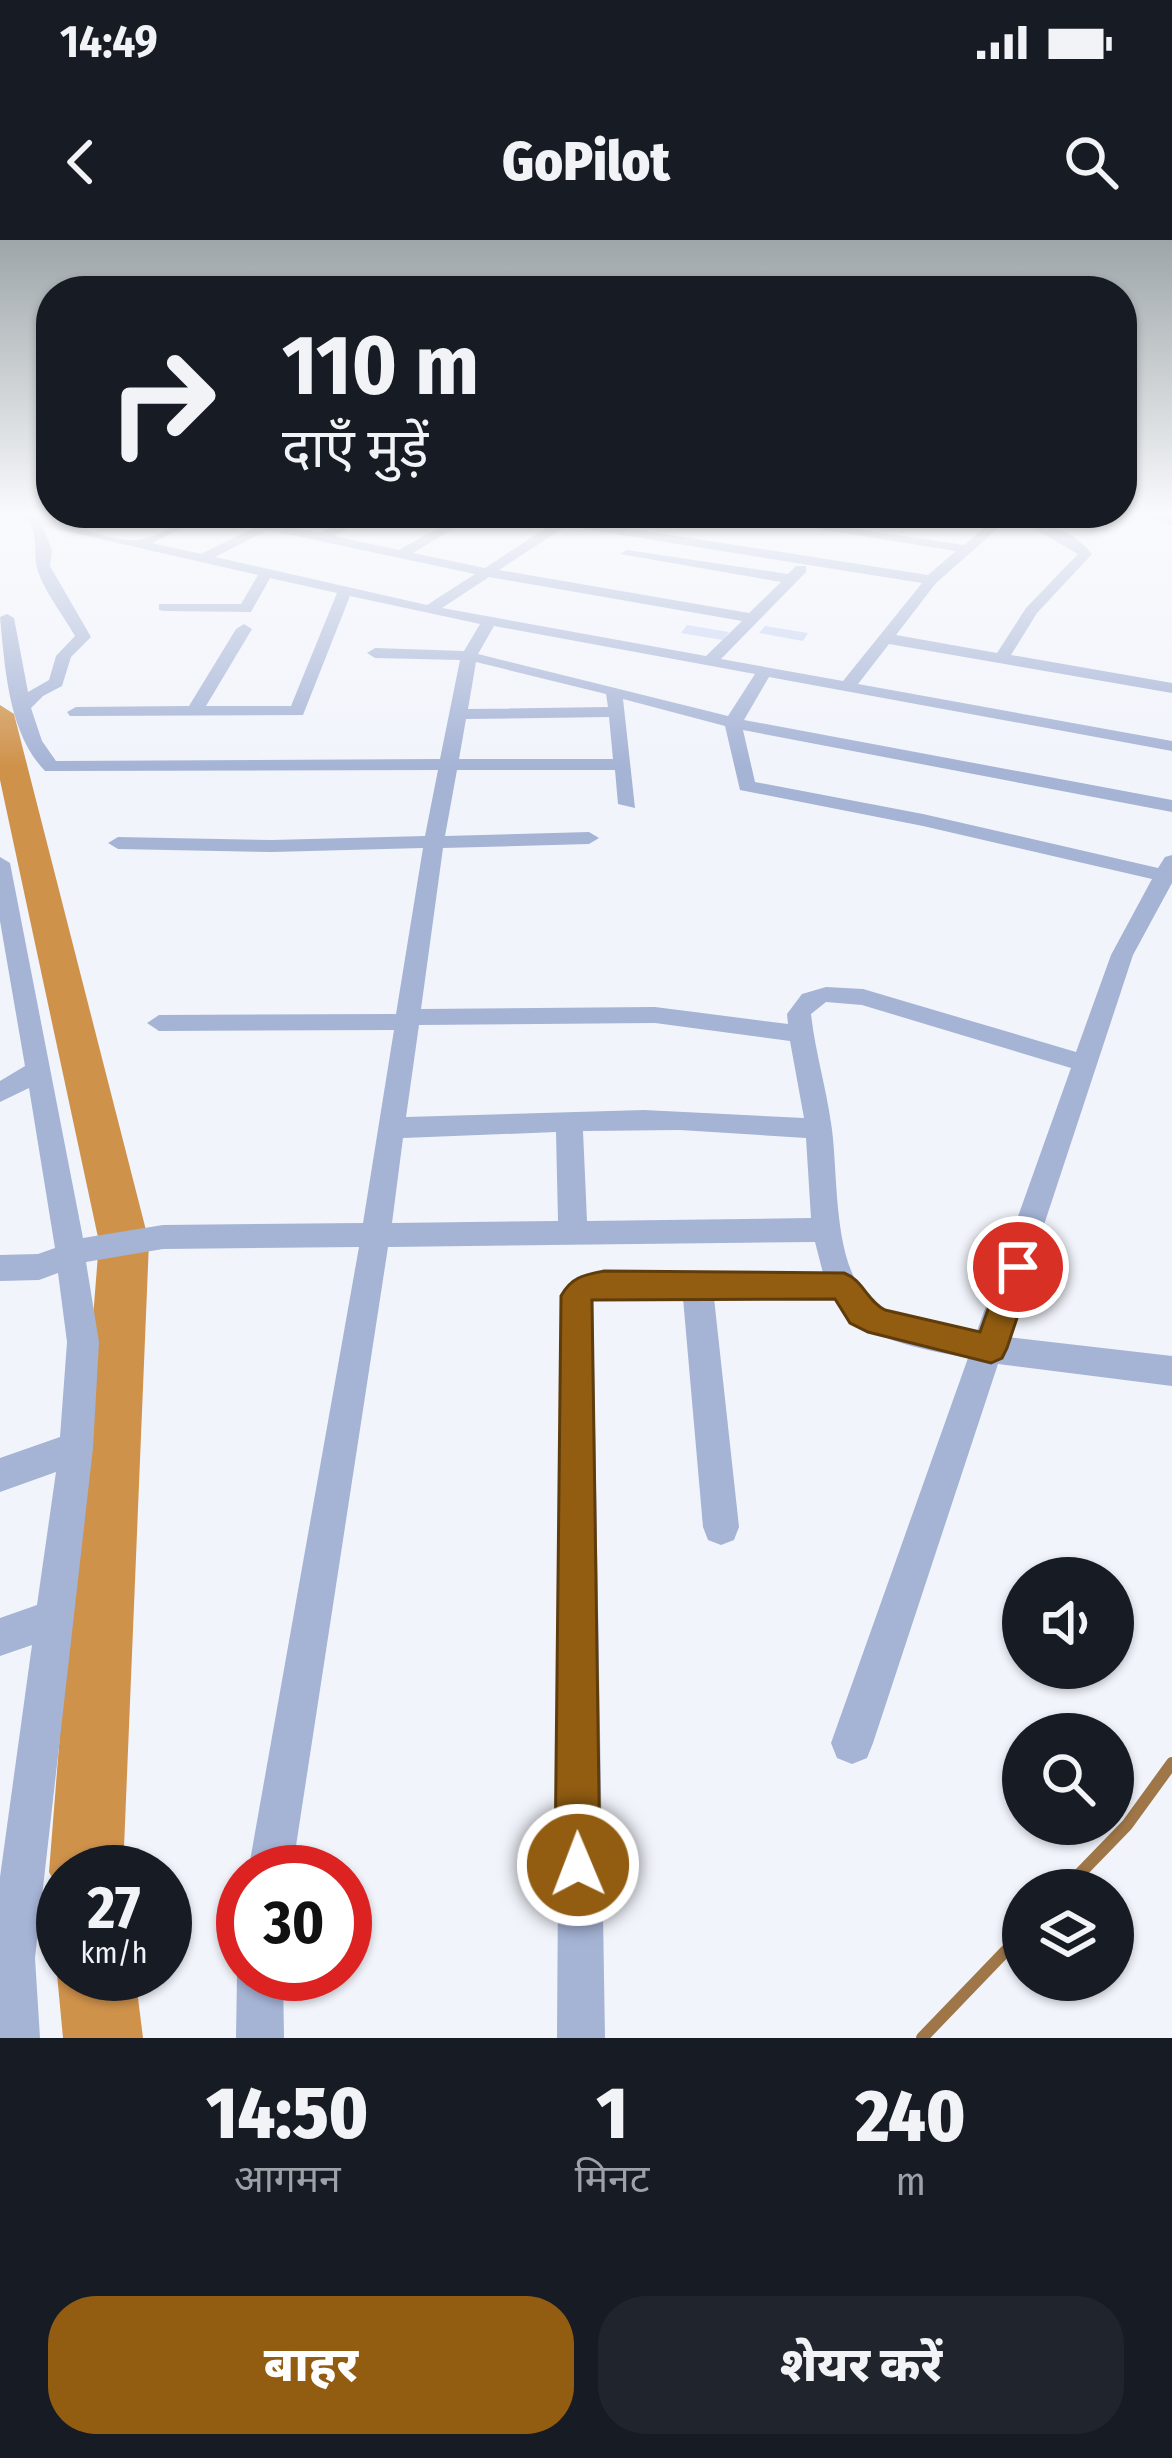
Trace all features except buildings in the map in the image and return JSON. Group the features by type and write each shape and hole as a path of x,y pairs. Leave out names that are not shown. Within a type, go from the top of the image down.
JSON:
{"street":[{"path":"17,716 37,692 56,683 64,656 83,638 60,599"},
{"path":"164,608 247,609 252,599"},
{"path":"76,712 288,712 301,707 342,599"},
{"path":"382,599 1172,746"},
{"path":"429,610 445,599"},
{"path":"637,599 752,618"},
{"path":"710,661 771,599"},
{"path":"848,686 916,599"},
{"path":"1001,659 1041,599"},
{"path":"7,618 17,716 42,760 51,767 624,764"},
{"path":"275,1845 410,1019 434,842 469,656 489,622"},
{"path":"194,712 244,629"},
{"path":"884,638 1172,688"},
{"path":"375,653 469,656 733,723 1172,806"},
{"path":"766,671 733,723 742,780 751,788 1169,871 1122,955 852,1744"},
{"path":"614,691 628,804"},
{"path":"458,714 618,712"},
{"path":"118,843 272,846 589,838"},
{"path":"0,863 6,946 82,1251 83,1342 76,1448 16,1914 9,2011"},
{"path":"1088,1064 881,1001 837,993 802,1005 801,1033 819,1126 827,1230 844,1286 862,1313 879,1323 991,1348 1172,1371"},
{"path":"159,1024 672,1015 760,1032 801,1033"},
{"path":"0,1093 39,1070"},
{"path":"391,1128 716,1120 770,1131 819,1126"},
{"path":"569,1123 573,1234"},
{"path":"0,1268 26,1270 129,1240 827,1230"},
{"path":"710,1233 721,1527"},
{"path":"581,2038 577,1296 591,1285 844,1286"},
{"path":"0,1475 76,1448"},
{"path":"0,1637 55,1618"},
{"path":"260,2001 260,2038"}],"waterway":[{"path":"0,714 124,1242 88,1845"},
{"path":"1084,1869 1127,1825 1172,1763"},
{"path":"922,2038 1002,1955"},
{"path":"99,2001 103,2038"}],"route":[{"path":"578,1865 577,1296 591,1285 604,1284 844,1286 862,1313 879,1323 991,1348 1018,1267"}]}
